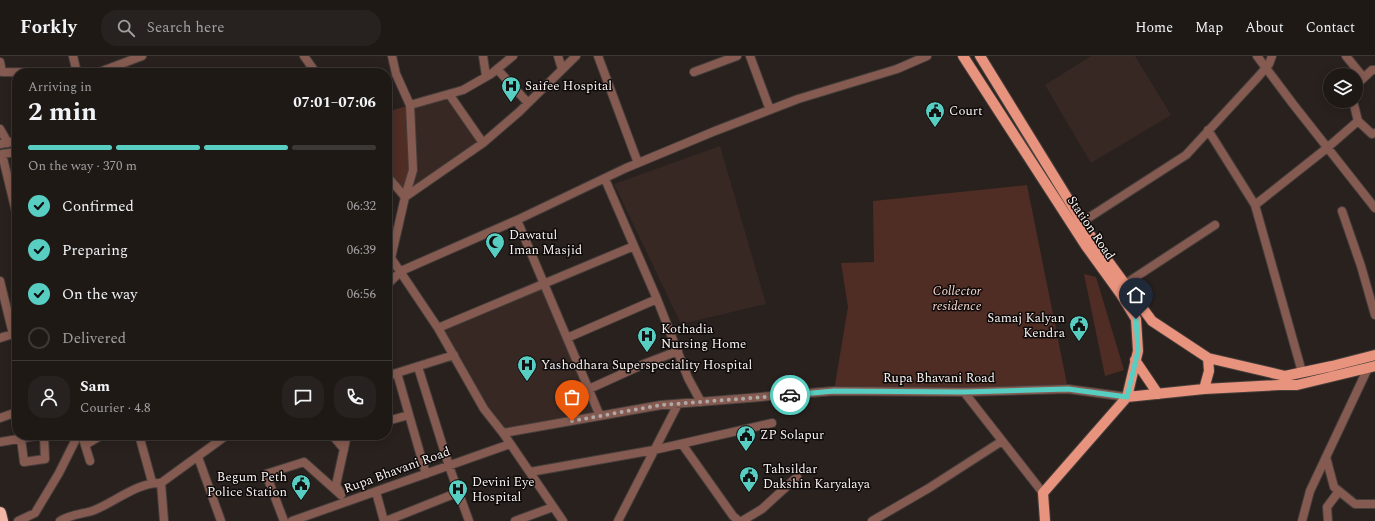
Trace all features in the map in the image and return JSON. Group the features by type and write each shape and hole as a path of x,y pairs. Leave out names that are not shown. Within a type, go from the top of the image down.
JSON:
{"highway":[{"path":"0,513 2,521"}],"main road":[{"name":"Station Road","path":"963,56 1086,246 1120,293 1136,319 1138,351 1127,397 1042,493"},
{"path":"980,56 1097,246 1152,321 1208,358 1285,376 1375,355"},
{"path":"1204,389 1209,371 1208,358"},
{"path":"1135,360 1158,394"},
{"name":"Rupa Bhavani Road","path":"1127,397 1204,389 1279,385 1297,386 1372,367"},
{"path":"1042,493 1045,521"}],"street":[{"path":"73,56 76,68"},
{"path":"110,68 142,56"},
{"path":"304,56 312,68"},
{"path":"392,56 396,74 410,105 413,170 392,254"},
{"path":"483,56 486,76"},
{"path":"410,105 463,90 497,69 513,56"},
{"path":"558,56 562,69"},
{"path":"405,197 483,143 528,103 576,56"},
{"path":"598,56 638,163"},
{"path":"694,72 737,56"},
{"path":"750,56 770,110"},
{"path":"392,280 401,271 517,220 638,163 798,99 897,69 927,56"},
{"path":"1257,56 1375,208"},
{"path":"1082,222 1186,154 1266,69 1272,56"},
{"path":"1346,56 1356,68"},
{"path":"0,62 2,72 12,72"},
{"path":"497,69 528,103"},
{"path":"1363,77 1372,70 1375,70"},
{"path":"392,75 396,74"},
{"path":"449,94 483,143"},
{"path":"1355,108 1358,121 1372,134 1375,133"},
{"path":"1255,205 1327,148 1358,121"},
{"path":"0,129 4,143"},
{"path":"1208,130 1255,205 1302,372"},
{"path":"12,153 2,154 12,195"},
{"path":"605,179 657,299 688,378 701,402"},
{"path":"392,182 405,197"},
{"path":"1342,211 1361,266 1375,315"},
{"path":"517,220 600,416"},
{"path":"1125,284 1215,225"},
{"path":"438,328 634,246"},
{"path":"392,259 438,328 484,409 503,433 563,521"},
{"path":"0,281 4,311 12,324"},
{"path":"567,338 657,299"},
{"path":"0,338 12,334"},
{"path":"588,389 644,364 678,351"},
{"path":"392,374 454,355"},
{"path":"418,367 449,466 469,521"},
{"path":"1302,521 1310,491 1372,367"},
{"path":"397,373 426,474"},
{"name":"Rupa Bhavani Road","path":"503,433 661,405 834,391 964,392 1068,389 1127,397"},
{"path":"964,392 1042,493"},
{"path":"618,521 678,404"},
{"path":"0,418 12,414"},
{"path":"392,420 409,415"},
{"path":"530,472 654,450 772,423"},
{"path":"0,442 14,440"},
{"path":"21,440 24,462 45,459 43,440"},
{"path":"18,521 34,513 59,473 76,440"},
{"path":"84,440 90,461"},
{"path":"85,445 94,440"},
{"path":"141,440 156,482 164,521"},
{"path":"60,521 93,510 126,495 136,488 156,482 198,457 218,440"},
{"path":"336,440 344,449"},
{"path":"342,499 336,485 347,440"},
{"path":"872,521 929,488 1002,441"},
{"name":"Rupa Bhavani Road","path":"294,521 342,499 376,492 510,444"},
{"path":"682,444 733,516 741,521 762,509 797,477"},
{"path":"198,457 221,521"},
{"path":"1326,457 1334,487 1355,504 1375,504"},
{"path":"284,521 266,474 304,462 342,499"},
{"path":"1328,521 1327,507 1339,491"},
{"path":"376,492 385,521 459,492"},
{"path":"515,521 553,507"}],"shaded area":[{"path":"1091,56 1135,56 1171,115 1091,163 1045,85"},
{"path":"449,94 483,143 405,197 410,105"},
{"path":"720,146 766,304 681,324 614,184"},
{"name":"Yashodhara Superspeciality Hospital","path":"544,283 600,416 503,433 438,328"}],"green space":[{"path":"410,105 413,170 405,197 392,182 392,110"},
{"name":"Collector residence","path":"1027,185 1068,389 834,391 848,307 841,263 874,262 873,201"},
{"path":"1084,274 1096,277 1124,370 1105,376"}],"way so far":[{"path":"572,421 661,405 790,395"}],"place":[{"name":"Saifee Hospital","path":"511,103"},
{"name":"Court","path":"935,128"},
{"name":"Dawatul Iman Masjid","path":"495,259"},
{"name":"Samaj Kalyan Kendra","path":"1079,342"},
{"name":"Kothadia Nursing Home","path":"647,353"},
{"name":"Yashodhara Superspeciality Hospital","path":"527,382"},
{"name":"ZP Solapur","path":"746,452"},
{"name":"Tahsildar Dakshin Karyalaya","path":"749,493"},
{"name":"Begum Peth Police Station","path":"301,501"},
{"name":"Devini Eye Hospital","path":"458,506"}],"route":[{"path":"790,395 834,391 964,392 1068,389 1127,397 1138,351 1136,319"}]}
